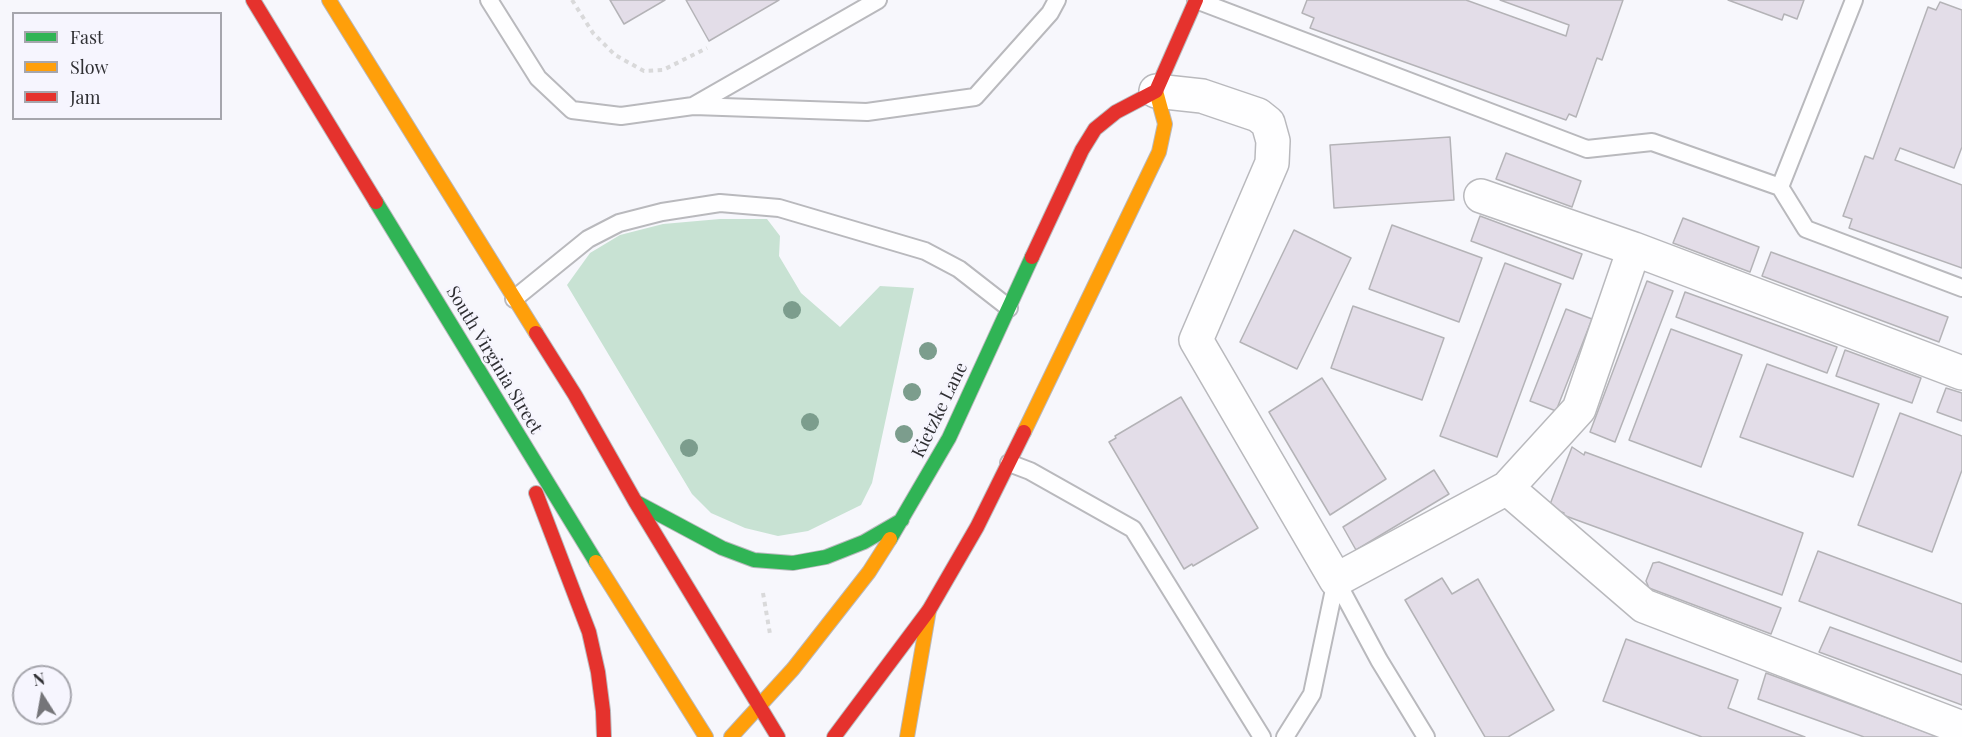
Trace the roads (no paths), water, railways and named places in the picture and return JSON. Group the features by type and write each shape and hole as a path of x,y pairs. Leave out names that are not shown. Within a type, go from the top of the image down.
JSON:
{"main road":[{"path":"329,0 575,395 635,501 778,737"},
{"path":"834,737 929,610 977,527 1009,463 1159,152 1165,124 1156,91 1196,0"},
{"name":"South Virginia Street","path":"252,1 563,509 706,737"},
{"name":"Kietzke Lane","path":"731,737 793,669 869,572 902,520 949,438 1082,150 1095,129 1116,112 1156,91"},
{"path":"505,413 589,632 598,672 604,737"},
{"path":"635,501 722,548 754,560 793,563 826,556 864,542 902,520"},
{"path":"907,737 929,610"}],"street":[{"path":"1156,91 1202,96 1258,115 1268,123 1273,141 1272,162 1197,339 1336,580 1507,488 1579,409 1634,249"},
{"path":"1481,196 1634,249 1962,373"},
{"path":"1507,488 1644,606 1962,728"}],"lane":[{"path":"489,0 538,78 572,110 621,116 693,106 867,112 975,97 1054,7"},
{"path":"693,106 878,0"},
{"path":"1196,0 1587,149 1652,141 1780,187 1806,229 1962,288"},
{"path":"1780,187 1854,0"},
{"path":"514,299 588,239 619,223 662,212 720,202 779,208 925,251 959,269 1009,308"},
{"path":"1009,463 1030,471 1133,529 1263,737"},
{"path":"1285,737 1312,694 1336,580"},
{"path":"1336,580 1379,660 1426,737"}]}
